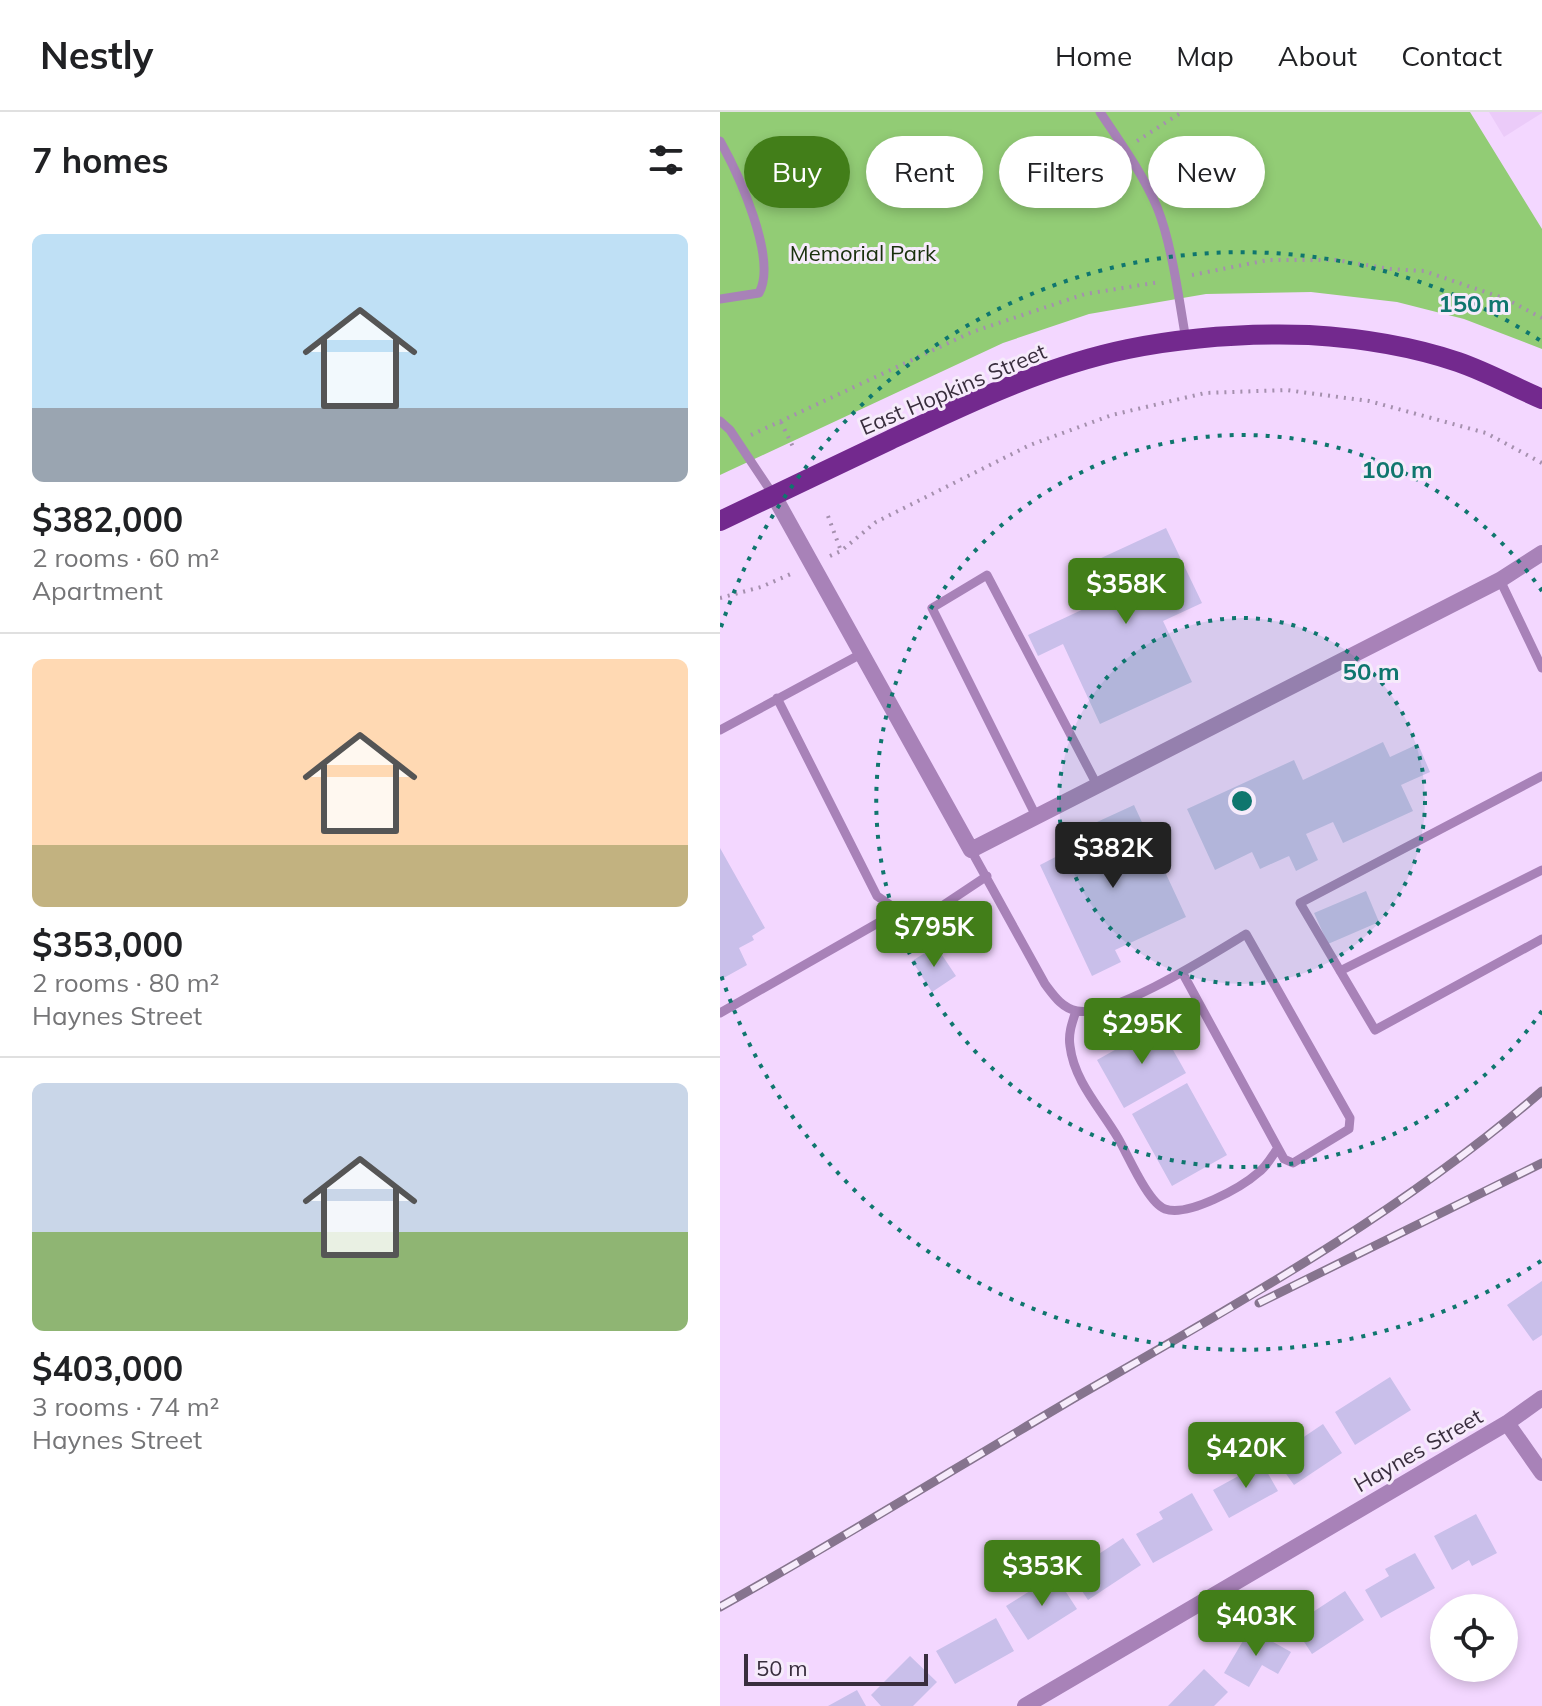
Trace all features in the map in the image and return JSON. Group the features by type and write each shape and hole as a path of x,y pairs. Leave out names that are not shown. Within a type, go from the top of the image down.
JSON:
{"main road":[{"name":"East Hopkins Street","path":"720,521 1013,385 1127,349 1186,340 1283,334 1387,344 1458,362 1542,399"}],"street":[{"path":"774,496 971,850 1500,580 1542,553"},
{"name":"Haynes Street","path":"1025,1706 1507,1423 1542,1398"},
{"path":"1507,1423 1542,1473"}],"lane":[{"path":"1100,112 1116,136"},
{"path":"720,141 746,192 766,269 765,282 759,293 720,299"},
{"path":"1132,163 1157,208 1186,340"},
{"path":"720,421 774,496"},
{"path":"1037,818 932,608 987,575 1097,785"},
{"path":"1500,580 1542,668"},
{"path":"720,730 861,654"},
{"path":"777,698 877,896 899,911"},
{"path":"1542,776 1300,903 1375,1030 1542,939"},
{"path":"971,850 1045,984 1058,1002 1076,1011 1093,1011 1110,1006 1182,972 1246,934 1350,1118 1349,1129 1293,1163 1284,1159 1182,972"},
{"path":"1340,971 1542,870"},
{"path":"720,1013 899,911 936,910 987,876"},
{"path":"1076,1011 1070,1027 1070,1047 1075,1065 1090,1097 1116,1134 1152,1199 1162,1208 1190,1210 1242,1185 1260,1172 1278,1148"}],"path":[{"path":"1132,143 1182,112"},
{"path":"737,442 972,332 1085,294 1268,260 1337,260 1424,271 1506,299 1542,318"},
{"path":"720,598 761,587 813,565 841,551 876,522 1030,445 1112,415 1205,393 1286,390 1369,401 1486,433 1542,463"},
{"path":"781,422 794,449"},
{"path":"828,516 841,551"}],"shaded area":[{"path":"1489,112 1542,112 1542,113 1504,137"}],"green space":[{"name":"Memorial Park","path":"720,112 1470,112 1542,229 1542,349 1464,319 1397,302 1311,292 1206,294 1089,314 1003,343 720,475"}],"building":[{"path":"1166,528 1202,603 1163,621 1192,682 1100,724 1063,644 1038,656 1028,635 1088,607 1071,572"},
{"path":"1383,742 1390,757 1418,744 1430,772 1401,785 1413,811 1343,843 1333,822 1306,834 1318,860 1296,871 1289,856 1260,869 1252,852 1215,870 1187,809 1294,760 1303,780"},
{"path":"1134,805 1186,917 1115,950 1121,962 1092,976 1040,865 1102,833 1097,822"},
{"path":"720,848 765,928 752,936 754,940 739,948 747,965 720,980"},
{"path":"1366,891 1379,922 1328,944 1314,913"},
{"path":"936,946 956,976 932,992 912,961"},
{"path":"1159,1025 1186,1073 1124,1108 1097,1060"},
{"path":"1187,1083 1227,1155 1172,1186 1132,1114"},
{"path":"1542,1281 1542,1335 1533,1341 1507,1305"},
{"path":"1390,1377 1411,1410 1355,1445 1335,1412"},
{"path":"1323,1424 1342,1453 1294,1485 1274,1457"},
{"path":"1262,1463 1278,1491 1229,1518 1213,1490"},
{"path":"1192,1493 1213,1530 1153,1563 1136,1534 1163,1519 1159,1512"},
{"path":"1476,1514 1497,1553 1472,1566 1469,1560 1452,1570 1434,1536"},
{"path":"1123,1538 1141,1565 1088,1600 1070,1573"},
{"path":"1415,1553 1435,1588 1381,1618 1365,1590 1389,1576 1385,1569"},
{"path":"1055,1575 1077,1609 1028,1640 1006,1606"},
{"path":"1345,1591 1364,1620 1312,1654 1293,1625"},
{"path":"996,1618 1014,1651 955,1684 936,1651"},
{"path":"1250,1629 1291,1652 1278,1674 1262,1665 1249,1687 1224,1673"},
{"path":"910,1656 937,1682 913,1706 881,1706 871,1695"},
{"path":"1204,1669 1228,1692 1214,1706 1168,1706"},
{"path":"857,1690 866,1706 828,1706"}],"railway":[{"path":"720,1607 1316,1255 1432,1178 1542,1091"},
{"path":"1259,1303 1542,1163"}]}
